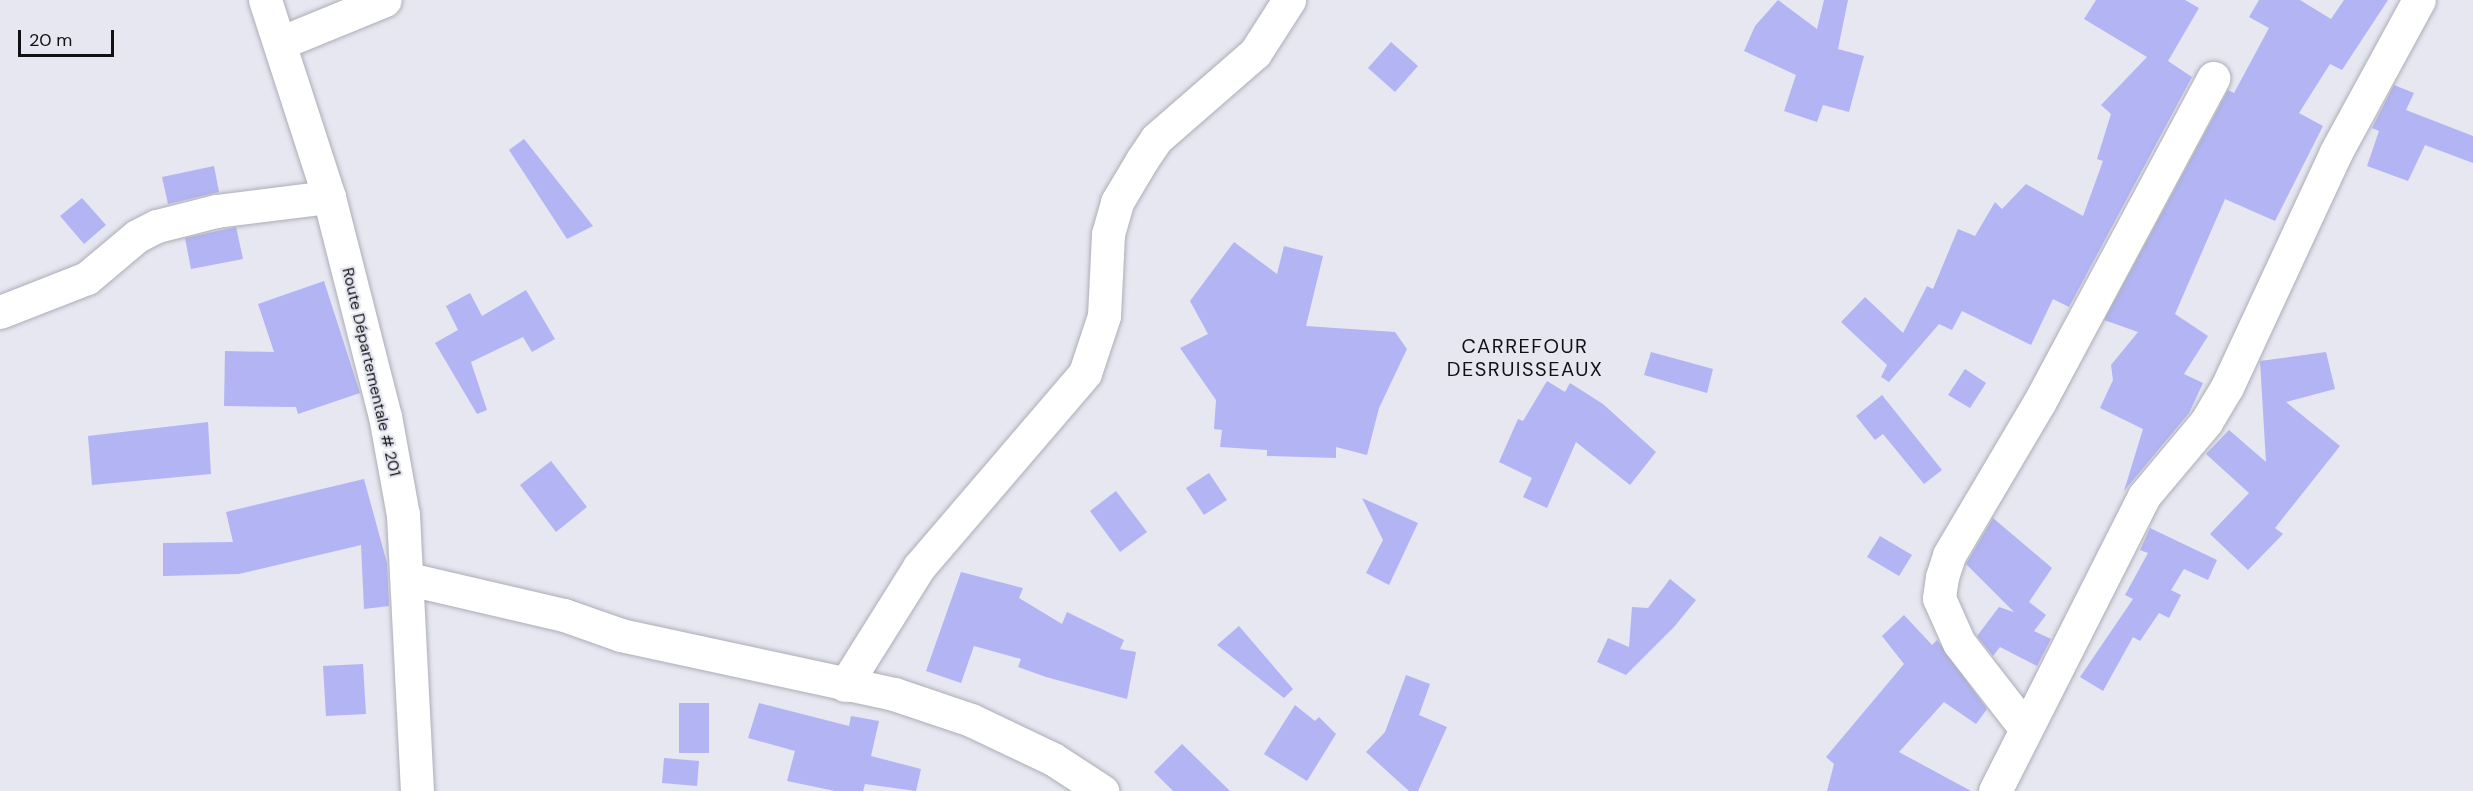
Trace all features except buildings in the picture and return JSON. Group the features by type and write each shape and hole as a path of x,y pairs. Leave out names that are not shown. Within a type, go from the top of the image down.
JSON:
{"street":[{"name":"Route Départementale # 201","path":"265,0 329,197 385,416 408,579 417,791"},
{"path":"280,43 385,0"},
{"path":"845,685 919,567 1085,373 1104,316 1108,234 1117,202 1142,160 1156,139 1255,53 1289,0"},
{"path":"1995,791 2144,496 2206,422 2227,387 2336,152 2419,0"},
{"path":"2026,729 1959,643 1939,598 1942,577 1949,555 2039,403 2213,78"},
{"path":"0,312 87,278 137,236 157,226 216,211 329,197"},
{"path":"408,579 564,615 621,636 894,694 971,720 1053,759 1102,791"}],"district":[{"name":"CARREFOUR DESRUISSEAUX","path":"1525,358"}]}
